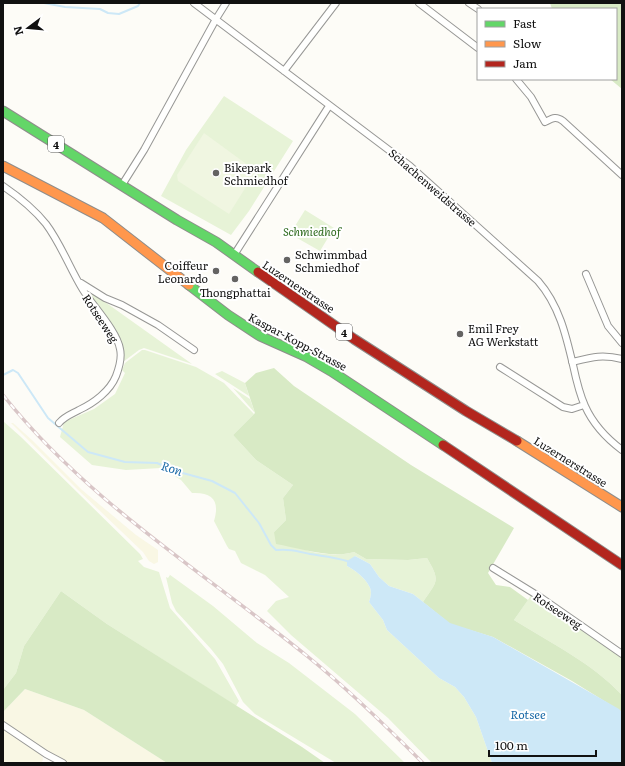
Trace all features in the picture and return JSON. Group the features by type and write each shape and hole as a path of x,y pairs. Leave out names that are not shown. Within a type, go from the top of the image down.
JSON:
{"street":[{"name":"Schachenweidstrasse","path":"194,3 410,166 538,281 545,289 563,325 577,385 584,405 597,427 622,450"},
{"path":"122,185 144,150 226,3"},
{"path":"284,71 336,3"},
{"path":"469,3 477,9"},
{"path":"422,4 477,47"},
{"path":"517,80 531,97 545,122 553,118 558,118 622,176"},
{"path":"234,255 330,106"},
{"name":"Luzernerstrasse","path":"3,111 177,220 216,242 354,339 466,411 531,449 622,507"},
{"name":"Kaspar-Kopp-Strasse","path":"3,166 103,218 228,315 260,336 307,357 331,371 622,565"},
{"name":"Rotseeweg","path":"3,186 25,203 46,224 84,291 114,334 120,349 116,375 112,384 90,404 66,416 59,423"},
{"path":"586,274 608,326 622,343"},
{"name":"Rotseeweg","path":"78,281 104,298 122,305 158,325 194,350"},
{"path":"572,362 594,356 606,356 622,359"},
{"path":"500,367 563,407 572,409 584,405"},
{"name":"Rotseeweg","path":"493,568 540,597 622,654"},
{"path":"3,725 46,754 63,763"}],"shaded area":[{"path":"11,423 13,423 33,441 82,490 136,535 158,550 158,562 154,564 149,561 143,552"},
{"path":"25,689 84,710 167,763 66,763 3,722 3,712"},
{"path":"3,727 42,753 43,760 41,763 3,763"}],"green space":[{"path":"550,3 622,3 622,89 611,80 617,80 617,8 552,8"},
{"path":"224,96 293,141 249,211 231,235 161,196 186,150"},
{"name":"Bikepark Schmiedhof","path":"204,133 256,171 229,214 178,181 177,175"},
{"name":"Schmiedhof","path":"305,210 334,228 320,251 290,234"},
{"path":"84,287 192,364 144,348 123,362 123,352 120,340"},
{"path":"142,350 196,367 224,383 254,414 233,435 256,460 293,485 283,498 286,520 274,532 298,547 318,553 348,554 354,552 366,559 408,560 427,558 436,577 436,581 432,590 423,602 413,594 389,586 379,577 370,564 355,556 347,566 360,574 367,583 371,592 369,602 383,620 387,630 439,678 455,687 464,697 476,717 492,763 432,763 388,718 291,635 267,611 276,601 289,597 265,575 241,563 235,551 229,549 214,521 216,508 213,499 210,496 192,493 181,480 161,468 126,470 92,465 60,437 64,422 94,409 115,394 125,373 122,370 125,363"},
{"path":"274,368 294,386 411,465 514,528 488,573 496,585 510,587 528,600 514,620 571,654 598,673 622,695 622,712 572,681 493,637 450,624 423,602 432,590 436,581 436,577 427,558 408,560 366,559 354,552 345,554 325,554 276,544 274,532 286,520 283,498 293,485 256,460 233,435 255,413 245,383 256,373"},
{"path":"222,371 245,383 249,396 215,374"},
{"path":"233,388 250,399 255,413"},
{"path":"3,421 140,554 143,559 138,561 144,567 159,572 170,608 215,659 239,701 236,706 107,624 61,591 24,646 16,673 3,690"},
{"path":"166,572 213,606 257,643 289,663 355,714 405,763 336,763 255,714 243,702 223,664 176,611 172,603 166,577 168,578 170,575"},
{"path":"61,591 107,624 325,763 167,763 84,710 25,689 3,712 3,690 16,673 24,646"},
{"path":"532,594 622,657 622,695 598,673 584,663 557,645 514,620"}],"water":[{"name":"Rotsee","path":"355,556 370,564 379,577 389,586 413,594 450,623 493,637 619,709 622,712 622,763 492,763 476,717 464,697 455,687 439,678 387,630 383,620 369,602 371,592 367,583 360,574 347,566 347,561"}],"waterway":[{"path":"18,3 44,3 65,7 100,9 108,13 119,14 138,6 140,3"},
{"name":"Ron","path":"3,375 13,370 18,373 48,418 88,452 125,462 157,463 179,472 212,481 235,493 259,523 271,545 276,550 293,550 347,561"}],"railway":[{"path":"3,395 36,433 71,469 148,534 268,625 337,681 423,763"}],"traffic: fast":[{"path":"3,111 177,220 216,242 258,272"},
{"path":"189,285 228,315 260,336 307,357 331,371 443,445"}],"traffic: slow":[{"path":"3,166 103,218 189,285"},
{"path":"517,441 622,507"}],"traffic: jam":[{"path":"258,272 354,339 466,411 517,441"},
{"path":"443,445 622,565"}],"place":[{"name":"Bikepark Schmiedhof","path":"216,173"},
{"name":"Schwimmbad Schmiedhof","path":"287,260"},
{"name":"Coiffeur Leonardo","path":"216,271"},
{"name":"Thongphattai","path":"235,279"},
{"name":"Emil Frey AG Werkstatt","path":"460,334"}]}
